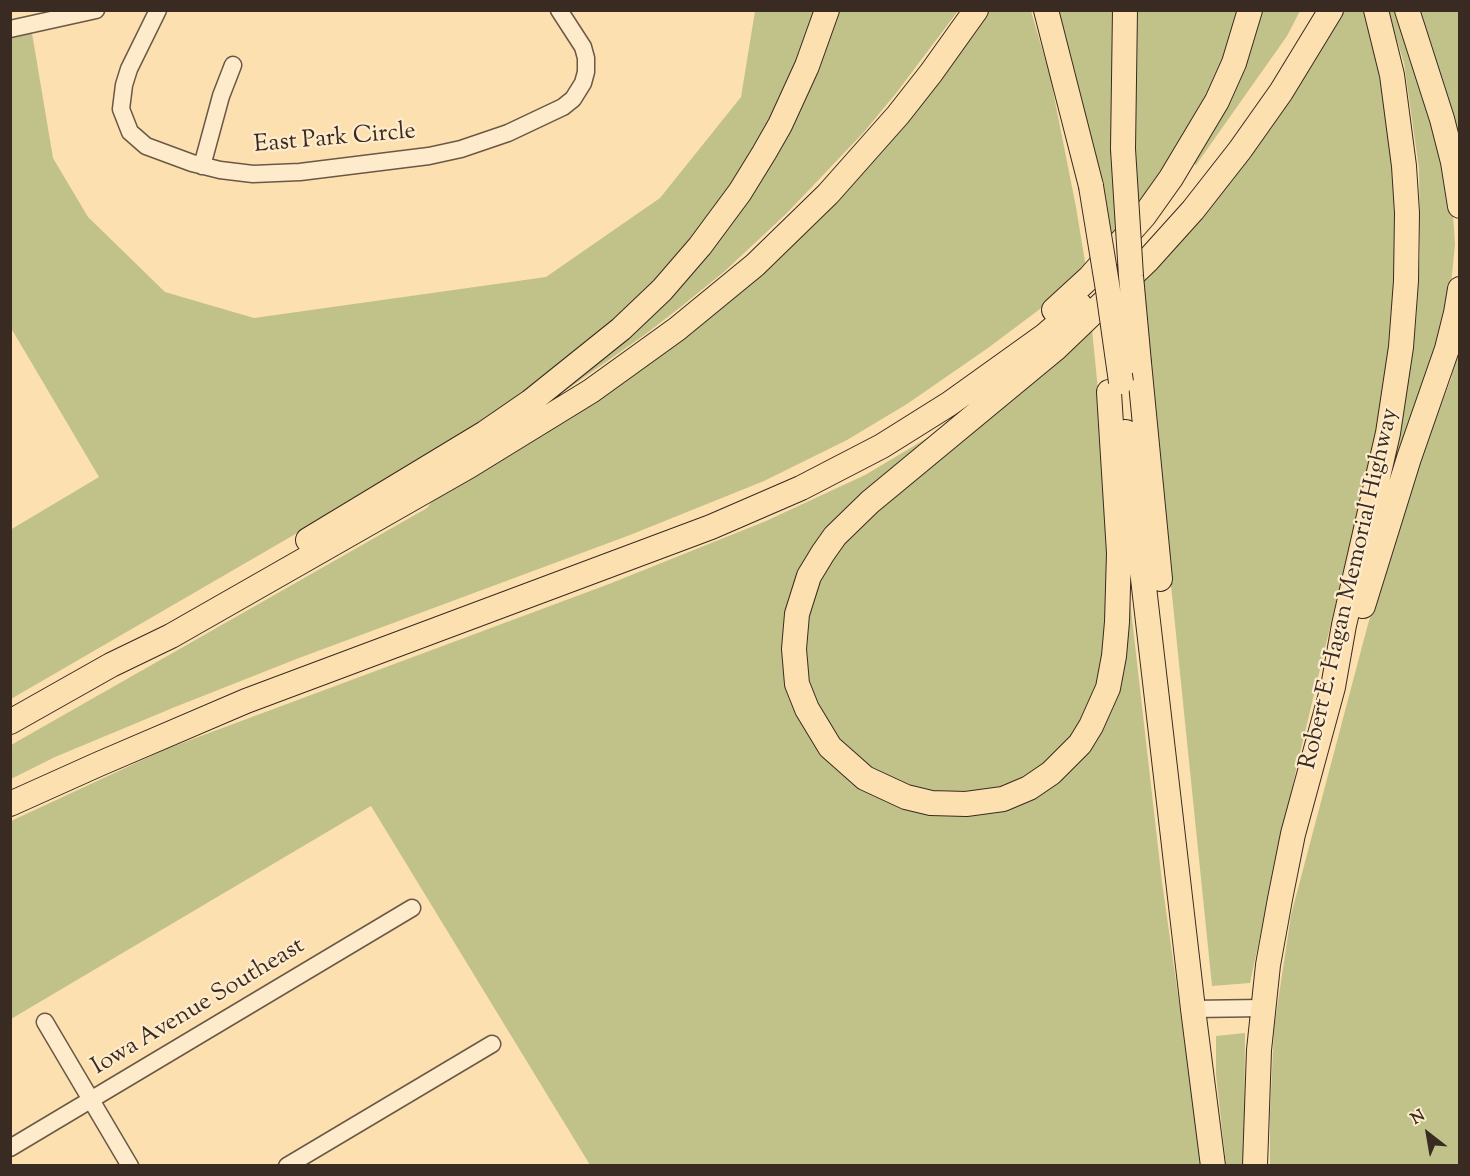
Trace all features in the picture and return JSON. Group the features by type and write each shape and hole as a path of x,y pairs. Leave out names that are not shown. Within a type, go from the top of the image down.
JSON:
{"highway":[{"path":"111,665 166,625 485,433 530,402 621,329 662,290 693,255 740,192 780,125 807,66 826,10"},
{"path":"10,722 111,665 171,636 470,466 591,391 677,329 755,265 828,194 898,115 976,10"},
{"path":"1046,10 1091,186 1108,290 1115,387 1119,553 1114,656 1108,688 1091,726 1080,744 1051,773 1029,788 1003,799 954,805 931,803 906,797 865,778 830,747 807,709 797,684 794,649 801,597 814,568 835,536 864,507 1055,349 1148,260 1193,210 1240,150 1281,92 1331,10"},
{"path":"1125,10 1123,149 1131,276 1176,760 1173,839"},
{"path":"10,791 142,732 249,689 786,483 842,455 943,396 1037,326 1090,277 1144,216 1184,158 1217,101 1234,63 1250,10"},
{"path":"10,804 246,701 711,526 801,488 882,446 949,404 1044,336 1081,305 1140,249 1187,199 1238,135 1296,49 1317,10"},
{"name":"Robert E. Hagan Memorial Highway","path":"1255,1166 1258,1060 1268,965 1293,834 1333,687 1344,625 1388,433 1401,347 1406,281 1407,213 1401,131 1392,75 1376,10"},
{"path":"1407,10 1450,151 1460,206"},
{"path":"1333,687 1346,662 1409,458 1447,349 1460,289"},
{"path":"1115,387 1214,1166"}],"street":[{"path":"10,29 96,10"},
{"name":"East Park Circle","path":"158,10 129,69 121,101 124,122 133,135 146,146 202,166 253,174 282,173 429,156 461,149 532,123 563,107 573,99 584,83 586,58 582,47 559,10"},
{"path":"202,166 233,64"},
{"name":"Iowa Avenue Southeast","path":"10,1148 412,908"},
{"path":"1193,1009 1263,1008"},
{"path":"45,1022 130,1166"},
{"path":"287,1166 492,1044"}],"green space":[{"path":"755,11 816,11 783,96 726,198 665,270 592,342 493,418 11,699 10,530 99,477 11,328 11,36 32,33 53,158 88,217 165,292 254,318 546,277 660,198 741,97"},
{"path":"833,11 958,11 864,132 787,213 725,271 682,306 559,395 555,391 689,268"},
{"path":"989,11 1031,11 1050,76 1076,207 1086,268 1040,309 907,404 847,440 764,481 630,535 299,658 175,707 55,757 11,779 11,745 427,508 436,496 576,414 697,328 734,296 933,86"},
{"path":"1057,11 1117,11 1117,234 1111,240"},
{"path":"1134,11 1244,11 1211,95 1135,213"},
{"path":"1258,11 1300,11 1287,36 1196,165 1192,162"},
{"path":"1344,11 1364,11 1373,43 1389,130 1395,212 1395,295 1388,368 1372,451 1296,770 1250,983 1212,986 1140,282 1282,109"},
{"path":"1388,11 1399,11 1452,200 1455,244 1449,307 1405,457 1395,454 1405,405 1416,321 1420,253 1419,169 1404,63"},
{"path":"1416,11 1459,11 1459,144"},
{"path":"1092,329 1105,461 1108,591 1102,675 1082,724 1042,768 999,790 933,795 876,776 839,745 806,683 801,638 811,595 829,557 855,528"},
{"path":"1459,345 1459,1165 1270,1166 1274,1028 1291,915 1368,624 1421,457 1451,379"},
{"path":"949,425 797,582 813,736 945,813 1076,758 1129,592 1162,882 1202,1165 590,1165 371,806 11,1019 11,821 166,749 609,584 766,521 865,475"},
{"path":"1245,1033 1244,1165 1226,1165 1216,1075 1216,1036"}]}
